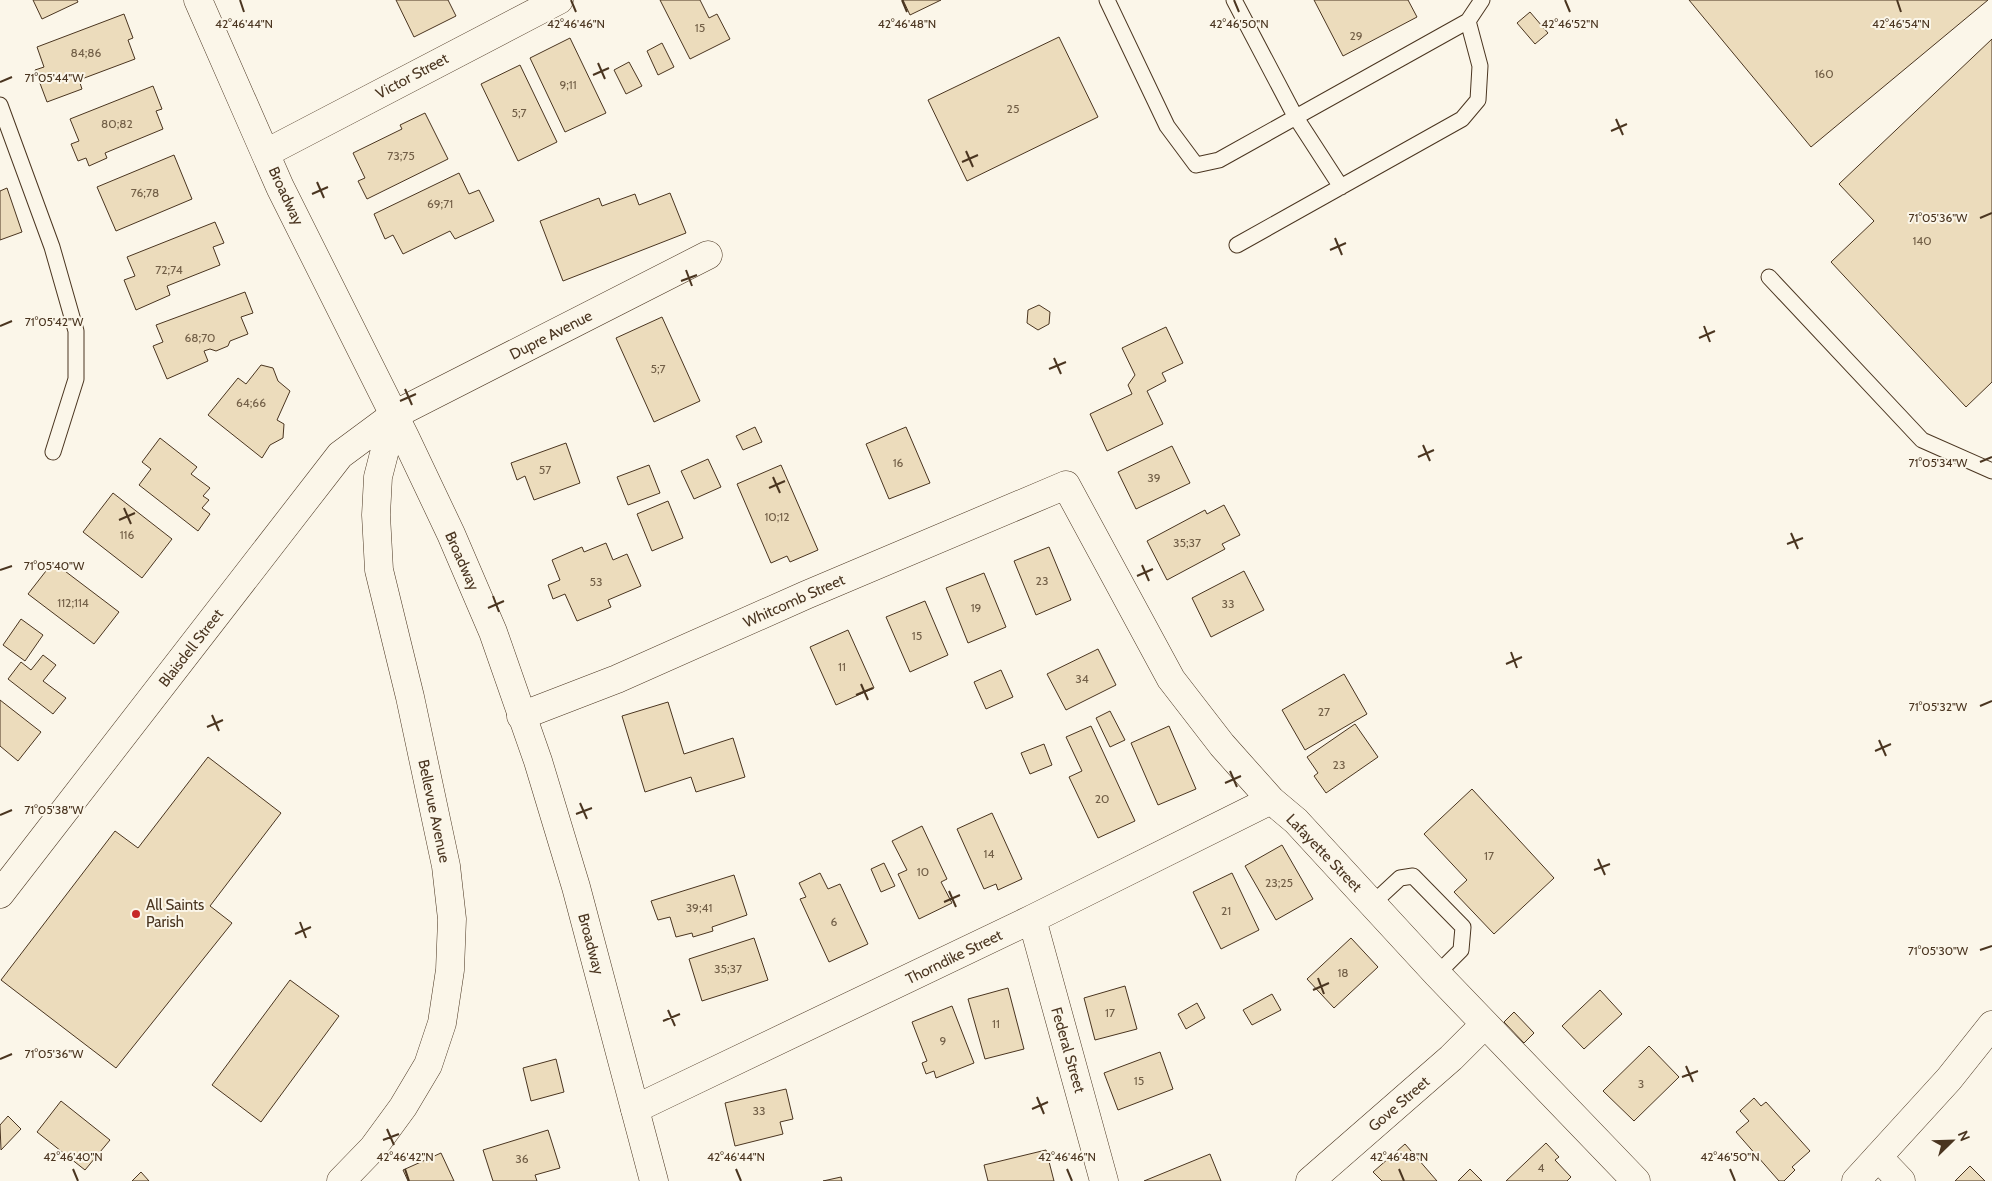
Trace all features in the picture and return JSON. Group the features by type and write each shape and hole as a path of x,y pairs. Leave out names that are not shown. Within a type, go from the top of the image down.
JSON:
{"street":[{"name":"Broadway","path":"198,0 284,196 394,415 451,534 493,632 538,761 576,887 654,1181"},
{"name":"Victor Street","path":"266,153 559,0"},
{"name":"Dupre Avenue","path":"394,415 708,255"},
{"name":"Blaisdell Street","path":"0,894 340,455 394,415"},
{"name":"Bellevue Avenue","path":"341,1181 373,1148 403,1106 428,1065 442,1023 450,970 452,918 446,866 410,697 379,570 376,515 378,477 394,415"},
{"name":"Whitcomb Street","path":"521,716 617,679 806,595 1066,485"},
{"name":"Lafayette Street","path":"1066,485 1171,679 1222,745 1271,800 1296,821 1374,903 1437,974 1636,1181"},
{"name":"Thorndike Street","path":"635,1109 1032,919 1271,800"},
{"name":"Federal Street","path":"1032,919 1104,1181"},
{"name":"Gove Street","path":"1310,1181 1451,1058 1485,1024"},
{"path":"1856,1181 1948,1079 1992,1025"},
{"path":"1878,1157 1901,1181"}],"lane":[{"path":"1107,0 1167,126 1196,165 1219,160 1295,116 1396,63 1468,21 1482,0"},
{"path":"1234,0 1295,116 1341,187"},
{"path":"1236,245 1462,119 1478,100 1480,66 1468,21"},
{"path":"0,106 52,247 76,331 76,379 53,452"},
{"path":"1769,277 1922,440 1992,471"},
{"path":"1374,903 1400,878 1413,876 1463,927 1461,950 1437,974"}],"building":[{"path":"33,0 77,0 78,2 42,19"},
{"path":"396,0 448,0 456,16 414,37"},
{"path":"660,0 700,0 709,18 717,14 730,39 690,59"},
{"path":"903,0 941,0 910,15"},
{"path":"1314,0 1408,0 1417,17 1343,56"},
{"path":"1689,0 1988,0 1811,147"},
{"path":"1530,12 1548,33 1535,44 1517,23"},
{"path":"124,14 133,38 128,40 135,59 79,80 82,89 47,102 35,70 44,67 37,47"},
{"path":"1059,37 1098,117 967,181 928,100"},
{"path":"570,38 606,113 565,132 530,58"},
{"path":"1992,39 1992,382 1966,407 1831,262 1874,221 1839,184"},
{"path":"662,43 674,67 658,75 647,51"},
{"path":"629,62 642,86 626,94 614,70"},
{"path":"520,65 557,142 518,161 481,84"},
{"path":"153,86 162,109 156,111 163,129 105,153 107,158 89,166 86,158 78,161 71,144 79,141 70,119"},
{"path":"425,113 448,159 367,199 358,181 365,178 353,153 402,129 400,125"},
{"path":"174,155 192,199 116,231 97,187"},
{"path":"459,173 469,194 479,190 494,221 455,239 450,231 403,254 393,235 385,239 374,214"},
{"path":"7,188 22,232 0,240 0,191"},
{"path":"670,193 686,233 563,281 540,221 599,198 602,206 635,194 639,205"},
{"path":"215,222 224,243 213,247 220,265 167,286 170,295 136,310 124,280 135,276 127,257"},
{"path":"245,292 253,313 241,317 248,334 230,341 228,346 216,351 210,349 204,351 208,361 167,379 153,346 163,342 156,325"},
{"path":"1039,305 1050,312 1049,324 1038,330 1027,323 1028,310"},
{"path":"662,317 700,401 654,422 616,338"},
{"path":"1166,327 1183,363 1162,373 1166,381 1147,391 1163,424 1107,451 1090,414 1132,394 1128,385 1135,375 1122,348"},
{"path":"261,365 273,368 278,381 290,391 277,420 284,424 283,438 270,445 262,458 208,415 238,378 246,384"},
{"path":"755,427 762,442 743,450 736,436"},
{"path":"906,427 930,483 889,499 866,444"},
{"path":"160,438 197,467 191,474 210,488 203,496 209,500 202,508 210,514 198,531 139,485 151,469 142,462"},
{"path":"566,443 580,483 534,500 525,476 517,480 511,463"},
{"path":"1172,446 1190,483 1136,509 1118,472"},
{"path":"708,459 721,487 694,499 681,471"},
{"path":"649,465 660,493 628,505 617,477"},
{"path":"781,465 818,550 790,562 787,556 771,563 737,484"},
{"path":"113,493 172,539 142,578 83,532"},
{"path":"668,501 683,538 652,551 637,514"},
{"path":"1224,505 1240,535 1222,544 1225,549 1167,580 1147,541 1205,510 1207,514"},
{"path":"606,543 613,560 627,554 641,586 608,600 611,607 577,621 565,594 553,599 548,585 560,580 552,560 582,547 584,552"},
{"path":"1049,547 1071,600 1036,615 1014,561"},
{"path":"53,562 119,612 94,644 28,594"},
{"path":"1244,571 1264,610 1211,637 1192,598"},
{"path":"984,573 1006,627 968,643 946,588"},
{"path":"925,601 948,655 910,672 886,617"},
{"path":"21,619 43,635 25,661 3,645"},
{"path":"848,630 874,688 836,705 810,647"},
{"path":"1098,649 1116,685 1066,710 1047,674"},
{"path":"43,655 56,665 43,681 66,698 53,714 8,679 21,662 31,670"},
{"path":"1001,670 1013,697 986,709 974,682"},
{"path":"1344,674 1367,714 1305,750 1282,710"},
{"path":"0,700 41,732 18,761 0,746"},
{"path":"668,702 684,754 733,738 745,777 696,792 691,777 645,792 622,716"},
{"path":"1110,711 1125,740 1110,747 1096,718"},
{"path":"1355,724 1378,757 1326,793 1314,776 1318,773 1307,757"},
{"path":"1091,726 1135,821 1098,838 1069,777 1082,771 1066,737"},
{"path":"1169,726 1196,789 1158,805 1131,743"},
{"path":"1044,744 1052,765 1030,774 1021,753"},
{"name":"All Saints Parish","path":"208,757 281,813 210,906 232,923 116,1068 1,980 115,831 138,848"},
{"path":"1472,789 1554,878 1494,934 1454,892 1467,880 1424,834"},
{"path":"992,813 1022,879 998,890 996,884 984,889 957,829"},
{"path":"922,826 947,879 941,882 952,903 919,919 898,874 907,870 892,841"},
{"path":"1282,845 1313,899 1276,920 1245,866"},
{"path":"884,863 895,886 881,892 871,869"},
{"path":"820,873 828,889 840,884 868,944 829,962 800,899 806,897 799,883"},
{"path":"1232,873 1259,930 1221,949 1193,892"},
{"path":"734,875 747,915 712,927 713,931 693,937 692,933 676,937 670,917 658,920 651,901"},
{"path":"754,938 768,980 702,1001 689,959"},
{"path":"1351,938 1378,967 1334,1008 1307,979"},
{"path":"290,980 339,1016 261,1122 212,1085"},
{"path":"1125,986 1137,1029 1095,1040 1084,998"},
{"path":"1008,988 1024,1049 985,1059 968,999"},
{"path":"1600,990 1622,1014 1584,1049 1562,1026"},
{"path":"1272,994 1281,1010 1252,1025 1243,1010"},
{"path":"1197,1003 1205,1018 1186,1029 1178,1014"},
{"path":"952,1006 974,1063 936,1078 934,1071 926,1074 922,1063 927,1061 912,1022"},
{"path":"1514,1012 1534,1033 1524,1043 1504,1022"},
{"path":"1649,1046 1679,1077 1634,1121 1603,1091"},
{"path":"1160,1052 1173,1089 1118,1110 1104,1073"},
{"path":"556,1059 564,1092 531,1101 523,1068"},
{"path":"786,1089 793,1119 780,1122 783,1134 735,1146 725,1103"},
{"path":"1754,1098 1761,1106 1766,1102 1810,1151 1792,1167 1795,1170 1784,1181 1779,1181 1736,1132 1749,1121 1740,1111"},
{"path":"61,1101 110,1140 85,1170 37,1132"},
{"path":"8,1116 21,1129 1,1150 0,1125"},
{"path":"548,1130 560,1168 535,1175 537,1181 493,1181 483,1150"},
{"path":"1546,1143 1559,1157 1555,1160 1571,1177 1567,1181 1506,1181"},
{"path":"1405,1144 1437,1181 1382,1181 1373,1172"},
{"path":"1046,1150 1054,1181 988,1181 984,1165"},
{"path":"441,1153 454,1181 408,1181 403,1170"},
{"path":"1210,1154 1221,1181 1144,1181"},
{"path":"1970,1166 1985,1181 1955,1181"},
{"path":"1470,1169 1482,1181 1458,1181"},
{"path":"141,1172 149,1181 132,1181"},
{"path":"841,1177 842,1181 823,1181"}],"place":[{"name":"All Saints Parish","path":"136,914"}]}
